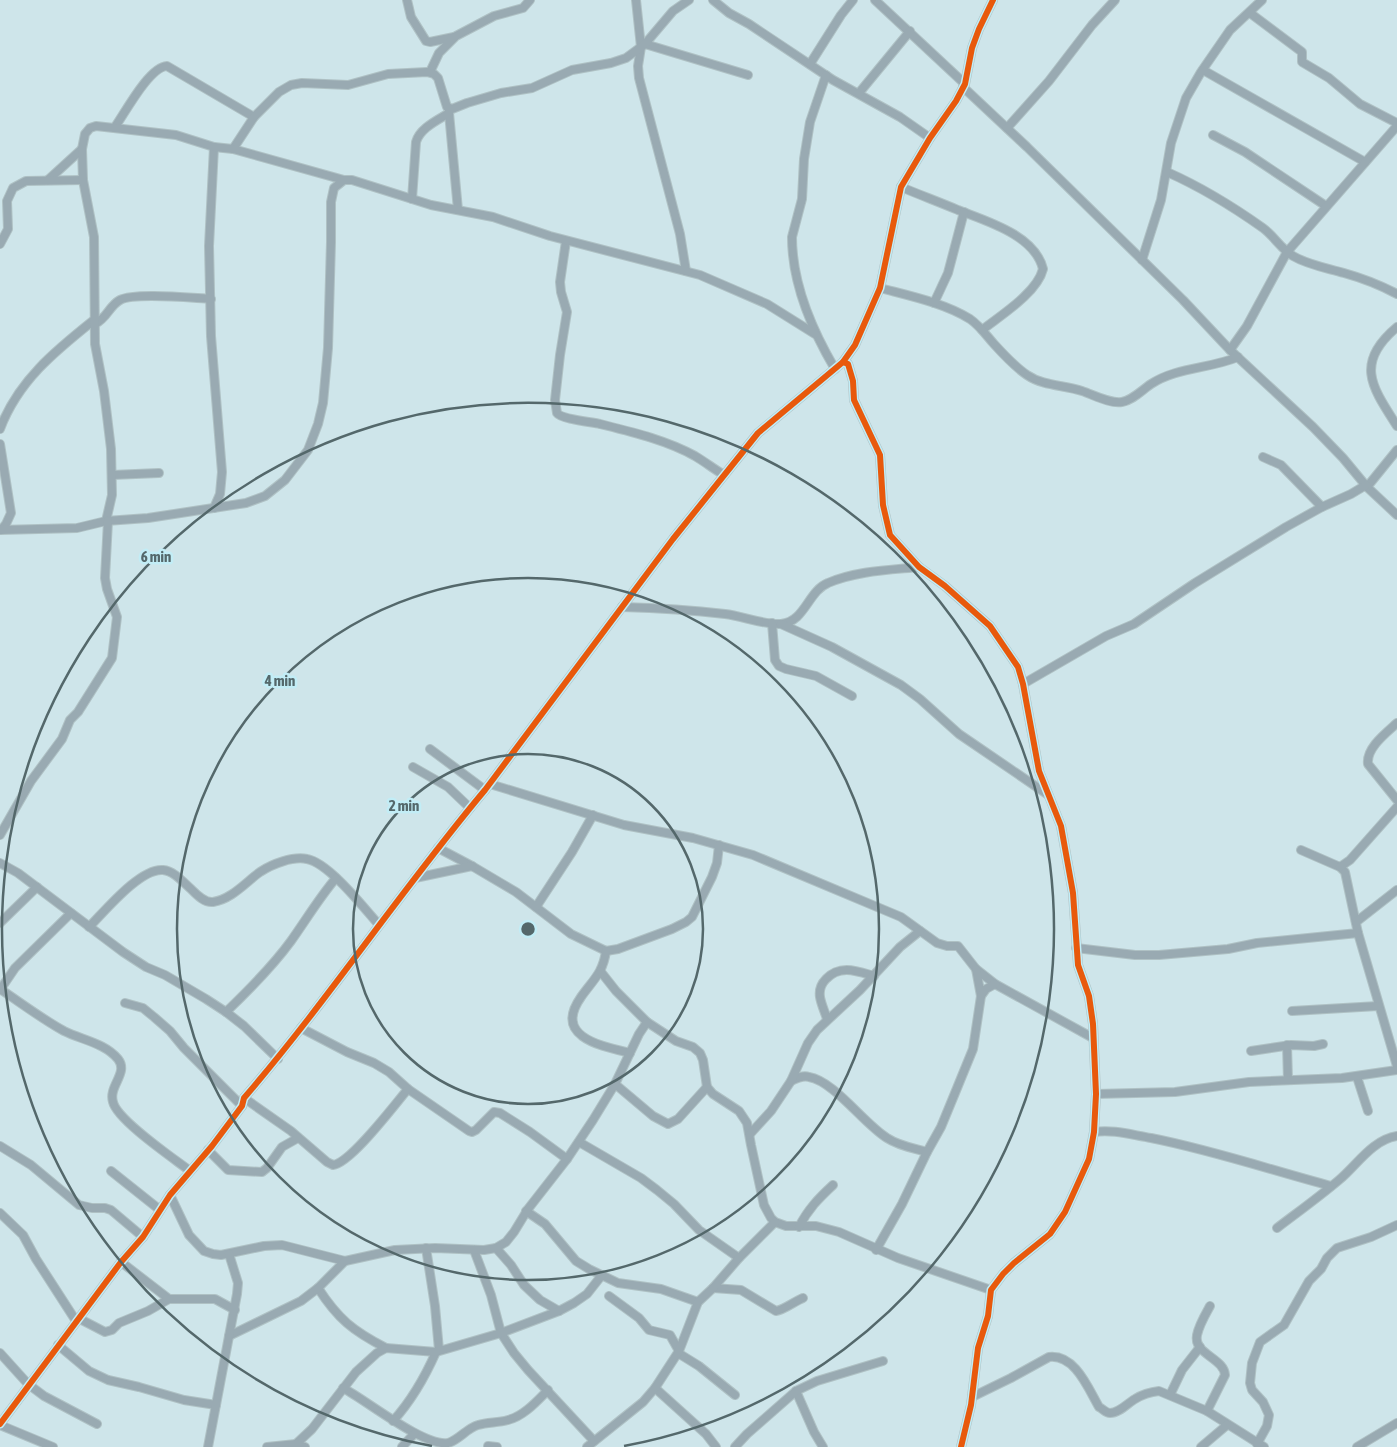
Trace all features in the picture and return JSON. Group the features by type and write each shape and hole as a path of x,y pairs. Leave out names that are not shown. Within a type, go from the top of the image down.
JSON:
{"street":[{"path":"407,0 411,17 426,42 456,36 494,16 523,8 530,0"},
{"path":"636,0 643,46 638,66 639,78 680,234 686,271"},
{"path":"412,199 417,137 449,111 501,93 532,88 572,70 626,58 643,46 673,11 689,0"},
{"path":"713,0 728,13 749,24 826,75 900,117 930,138"},
{"path":"810,64 841,14 853,0"},
{"path":"875,0 910,31 1183,300 1230,350 1313,427 1343,458 1366,486 1397,515"},
{"path":"53,1447 0,1424 28,1384 121,1262 143,1237 170,1195 208,1150 438,848 488,787 673,539 758,433 843,362 855,345 880,288 901,187 930,138 956,101 964,85 972,48 993,0"},
{"path":"1007,128 1050,82 1092,24 1115,0"},
{"path":"1142,260 1153,230 1167,172 1171,143 1186,98 1230,30 1262,0"},
{"path":"1230,350 1247,326 1287,252 1397,124 1360,104 1330,78 1302,62 1302,52 1250,13"},
{"path":"859,93 910,31"},
{"path":"430,72 438,53 456,36"},
{"path":"643,46 748,75"},
{"path":"115,127 140,89 154,72 162,66 167,66 254,117"},
{"path":"1203,70 1365,162"},
{"path":"233,149 254,117 279,92 291,85 302,83 348,85 388,74 430,72 438,78 449,111 458,210"},
{"path":"826,75 810,122 804,159 802,199 792,237 795,271 806,308 815,334 835,369"},
{"path":"0,835 31,781 62,739 70,720 78,712 112,658 117,617 107,590 105,578 107,521 112,495 111,449 104,391 95,344 94,237 83,180 82,149 84,134 90,128 96,126 115,127 176,135 214,147 233,149 344,180 352,180 431,205 494,217 566,240 686,271 758,299 815,334"},
{"path":"1213,134 1326,206"},
{"path":"214,147 210,246 211,336 222,472 220,494 214,508"},
{"path":"48,180 82,149"},
{"path":"1167,172 1196,185 1218,198 1264,229 1287,252 1303,261 1360,278 1397,294"},
{"path":"0,244 8,229 7,201 13,188 26,181 83,180"},
{"path":"1,530 77,528 107,521 148,518 246,502 265,496 274,490 301,460 312,440 323,403 326,372 331,202 334,188 344,180"},
{"path":"901,187 1006,230 1017,236 1038,257 1043,269 1038,282 982,330"},
{"path":"934,303 948,273 964,212"},
{"path":"566,240 560,282 561,292 568,309 555,400 557,413 562,417 615,428 675,447 696,457 724,475"},
{"path":"880,288 934,303 968,318 1007,357 1028,375 1039,381 1074,388 1115,402 1128,400 1168,375 1210,366 1238,357"},
{"path":"0,429 7,410 37,370 57,349 94,322 104,320 115,304 122,299 136,296 211,299"},
{"path":"1397,327 1382,341 1371,363 1372,382 1397,426"},
{"path":"843,362 848,364 853,381 854,400 880,455 883,504 890,535 919,567 945,586 990,626 1018,667 1023,684 1035,753 1047,794 1061,826 1073,894 1078,966 1089,996 1096,1094 1094,1132 1089,1159 1065,1212 1050,1234 1014,1263 991,1290 988,1316 978,1348 972,1396 961,1447"},
{"path":"0,444 11,513 1,530"},
{"path":"1023,684 1106,636 1134,624 1286,527 1366,486 1397,450"},
{"path":"1263,457 1281,466 1322,507"},
{"path":"112,476 159,473"},
{"path":"780,624 792,621 798,616 816,591 828,583 884,570 919,567"},
{"path":"622,607 666,608 726,614 780,624 832,646 901,686 960,734 1047,794"},
{"path":"772,623 775,660 779,666 816,676 852,696"},
{"path":"1397,722 1373,748 1368,758 1368,764 1397,800"},
{"path":"430,749 488,787 642,829 693,838 752,855 901,917 938,943 960,948 976,969 995,984 1093,1038"},
{"path":"413,767 448,788 470,808"},
{"path":"1340,867 1350,860 1397,807"},
{"path":"536,907 594,815"},
{"path":"438,848 516,892 571,934 606,951 618,949 686,922 696,909 712,877 717,863 719,845"},
{"path":"1301,850 1340,867 1345,872 1358,933 1397,1066"},
{"path":"89,927 138,880 150,872 164,870 174,874 208,902 223,899 261,871 287,861 307,859 326,868 379,925"},
{"path":"0,863 18,873 135,960 146,967 165,974 226,1012 244,1026 278,1059"},
{"path":"415,878 472,866"},
{"path":"226,1012 276,960 336,878"},
{"path":"0,923 38,888"},
{"path":"1356,922 1397,890"},
{"path":"71,913 15,968 0,989 58,1027 93,1042 114,1055 121,1064 122,1069 112,1092 114,1107 140,1133 190,1171"},
{"path":"750,1134 771,1111 791,1081 808,1043 827,1019 874,976 900,947 920,931"},
{"path":"1076,948 1135,955 1159,955 1228,949 1257,943 1313,936 1358,933"},
{"path":"606,951 601,972 577,1003 571,1016 572,1023 587,1040 598,1045 630,1052"},
{"path":"827,1019 820,997 820,989 822,982 830,974 840,969 854,970 874,976"},
{"path":"876,1250 941,1127 973,1050 981,996 976,969"},
{"path":"601,972 616,991 648,1022 676,1041 693,1047 700,1053 703,1060 707,1087 713,1094 739,1111 748,1123 764,1205 775,1222 786,1226 816,1226 839,1232 876,1250 962,1282 991,1290"},
{"path":"981,996 995,984"},
{"path":"125,1003 143,1008 170,1031 184,1048 243,1102 298,1138 329,1164 338,1164 366,1139 408,1089"},
{"path":"1292,1011 1378,1006"},
{"path":"170,1195 189,1235 204,1251 213,1254 229,1254 264,1246 282,1245 345,1261 395,1250 426,1248 474,1250 496,1248 506,1242 514,1232 526,1211 567,1159 615,1084 630,1052 648,1022"},
{"path":"301,1028 389,1072 408,1089 468,1131 476,1130 494,1112 500,1113 567,1159"},
{"path":"1251,1050 1323,1044"},
{"path":"1287,1046 1288,1080"},
{"path":"1096,1094 1175,1092 1249,1082 1357,1076 1397,1070"},
{"path":"791,1081 799,1077 808,1076 822,1082 886,1138 904,1146 927,1152"},
{"path":"1357,1076 1368,1111"},
{"path":"615,1084 653,1116 668,1124 678,1119 707,1087"},
{"path":"1094,1132 1110,1131 1170,1142 1239,1159 1331,1186"},
{"path":"1277,1228 1331,1186 1372,1149 1390,1137 1397,1136"},
{"path":"208,1150 228,1170 262,1172 282,1148 298,1138"},
{"path":"578,1142 641,1178 674,1204 699,1230 739,1258"},
{"path":"0,1146 31,1165 79,1205 110,1210 143,1237"},
{"path":"111,1171 160,1210"},
{"path":"799,1227 805,1214 813,1204 833,1185"},
{"path":"526,1211 545,1224 576,1261 602,1275 618,1283 661,1289 698,1302"},
{"path":"0,1213 23,1235 40,1267 77,1320 105,1332 112,1330 119,1323 148,1311 169,1299 215,1299 235,1310"},
{"path":"587,1447 643,1402 655,1388 679,1352 698,1302 775,1222"},
{"path":"972,1396 1011,1378 1049,1357 1056,1356 1074,1367 1099,1407 1105,1411 1111,1413 1119,1410 1134,1399 1150,1392 1159,1391 1207,1411 1260,1445 1268,1426 1268,1414 1263,1402 1252,1390 1250,1383 1252,1362 1260,1342 1284,1325 1309,1281 1337,1248 1371,1237 1397,1225"},
{"path":"394,1421 424,1378 438,1351 426,1248"},
{"path":"496,1248 511,1265 524,1285 540,1300 558,1311"},
{"path":"474,1250 491,1296 501,1333 514,1353 594,1441"},
{"path":"208,1447 235,1310 238,1283 229,1254"},
{"path":"229,1336 301,1301 318,1288 345,1261"},
{"path":"121,1262 169,1299"},
{"path":"318,1288 331,1307 346,1323 372,1341 386,1348 438,1351 501,1333 558,1311 587,1294 602,1275"},
{"path":"713,1288 741,1290 776,1310 780,1310 803,1298"},
{"path":"609,1296 639,1318 649,1330 670,1335 679,1352 735,1394"},
{"path":"1207,1411 1223,1381 1225,1371 1219,1363 1200,1347 1197,1337 1210,1306"},
{"path":"58,1345 89,1371 108,1380 184,1400 216,1405"},
{"path":"1170,1395 1182,1370 1200,1347"},
{"path":"296,1444 312,1429 356,1372 377,1353 386,1348"},
{"path":"0,1353 28,1384 44,1396 97,1424"},
{"path":"736,1447 747,1434 796,1391 817,1381 883,1361"},
{"path":"343,1388 360,1397 414,1434 441,1443 449,1442 472,1427 511,1420 532,1405 548,1390"},
{"path":"655,1388 706,1434 716,1447"},
{"path":"796,1391 823,1447"},
{"path":"1357,1447 1397,1423"},
{"path":"1201,1447 1228,1425"},
{"path":"402,1447 414,1434"},
{"path":"267,1447 296,1444 306,1447"},
{"path":"488,1446 497,1447"}],"cycle path":[{"path":"0,1424 121,1262 143,1237 170,1195 212,1146 242,1106 244,1098 306,1022 424,866 485,790 673,539 758,433 843,362 855,345 880,288 901,187 965,84 972,48 993,0"},
{"path":"843,362 848,364 853,381 854,400 880,455 883,505 890,535 919,567 945,586 990,626 1018,667 1023,684 1039,771 1061,826 1073,893 1078,965 1089,996 1093,1024 1096,1094 1094,1132 1089,1159 1065,1212 1050,1234 1014,1263 991,1290 988,1316 978,1348 971,1405 961,1447"}]}
